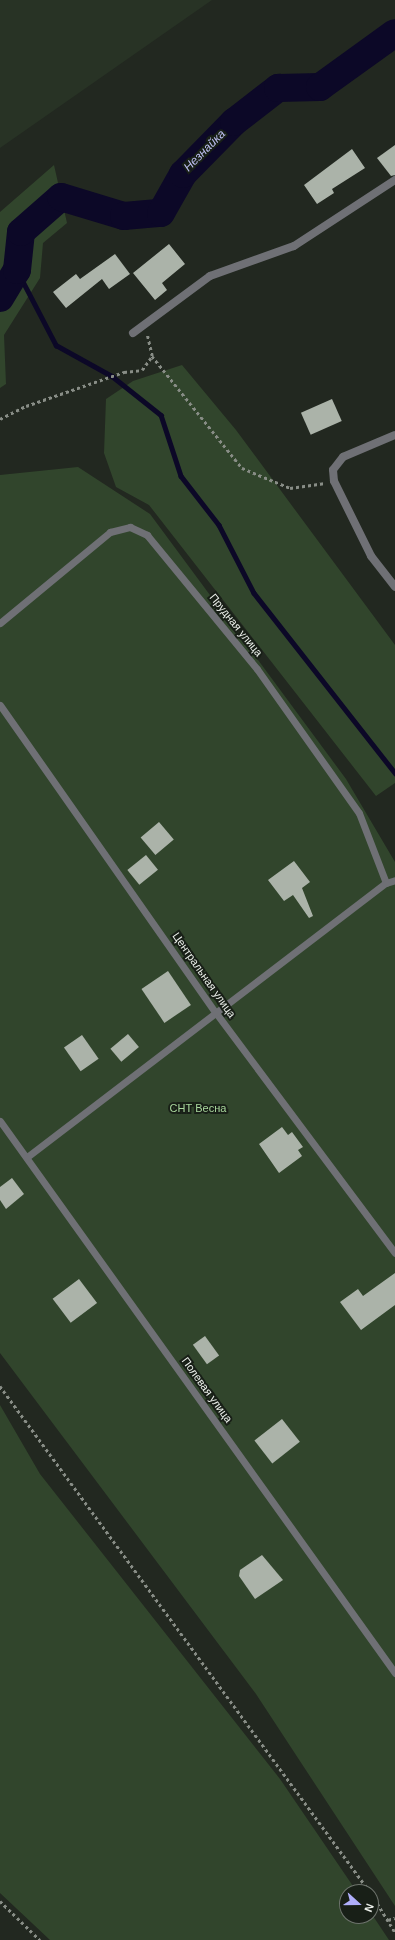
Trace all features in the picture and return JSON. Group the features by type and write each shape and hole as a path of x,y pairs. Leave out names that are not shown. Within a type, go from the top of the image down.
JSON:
{"street":[{"path":"133,332 210,276 294,246 395,180"},
{"path":"395,435 343,457 333,470 334,481 371,556 395,587"}],"lane":[{"name":"Прудная улица","path":"0,623 110,532 130,527 147,534 257,669 359,813 386,883"},
{"name":"Центральная улица","path":"0,705 216,1013 395,1253"},
{"path":"27,1157 386,883 395,880"},
{"name":"Полевая улица","path":"0,1121 395,1673"}],"path":[{"path":"141,325 149,338 152,356 242,468 290,488 334,481"},
{"path":"0,419 26,406 124,372 142,370 152,356"},
{"path":"0,1386 365,1884"},
{"path":"0,1901 40,1940"},
{"path":"379,1905 395,1932"},
{"path":"388,1920 395,1918"}],"shaded area":[{"path":"0,0 212,0 0,148"}],"green space":[{"path":"54,165 67,223 43,243 40,278 4,335 6,384 0,388 0,212"},
{"path":"182,365 236,430 395,645 395,783 376,796 149,505 116,487 104,453 106,399 133,381"},
{"name":"СНТ Весна","path":"78,467 150,514 346,779 395,862 395,1906 256,1694 0,1353 0,475"},
{"path":"0,1405 40,1474 280,1779 352,1884 339,1884 339,1924 378,1924 389,1940 50,1940 0,1893"}],"building":[{"path":"395,145 395,175 391,176 377,158"},
{"path":"352,149 365,168 332,189 334,193 317,204 304,185"},
{"path":"169,244 185,264 162,283 167,290 155,300 133,273"},
{"path":"115,254 130,274 109,289 102,279 66,308 53,292 76,274 80,279"},
{"path":"332,399 342,421 311,435 301,413"},
{"path":"159,822 174,840 155,855 141,837"},
{"path":"146,855 158,870 139,885 127,870"},
{"path":"294,861 310,882 302,888 313,916 309,918 293,895 284,901 268,880"},
{"path":"168,971 191,1005 164,1023 141,989"},
{"path":"128,1034 139,1047 121,1062 110,1049"},
{"path":"82,1035 99,1059 81,1071 64,1048"},
{"path":"282,1127 288,1135 292,1132 303,1147 298,1150 302,1156 279,1173 259,1144"},
{"path":"12,1178 24,1194 6,1209 0,1200 0,1187"},
{"path":"395,1273 395,1305 361,1330 340,1302 358,1289 363,1296"},
{"path":"79,1279 97,1303 71,1323 53,1299"},
{"path":"205,1336 219,1355 207,1364 193,1345"},
{"path":"282,1419 300,1442 272,1463 254,1441"},
{"path":"262,1555 283,1580 255,1599 239,1576 240,1570"}],"waterway":[{"name":"Незнайка","path":"0,298 17,270 21,232 61,197 124,216 161,213 183,174 234,122 278,88 320,87 395,33"},
{"path":"17,270 56,345 112,376 161,415 181,476 219,525 254,593 395,773"}]}
